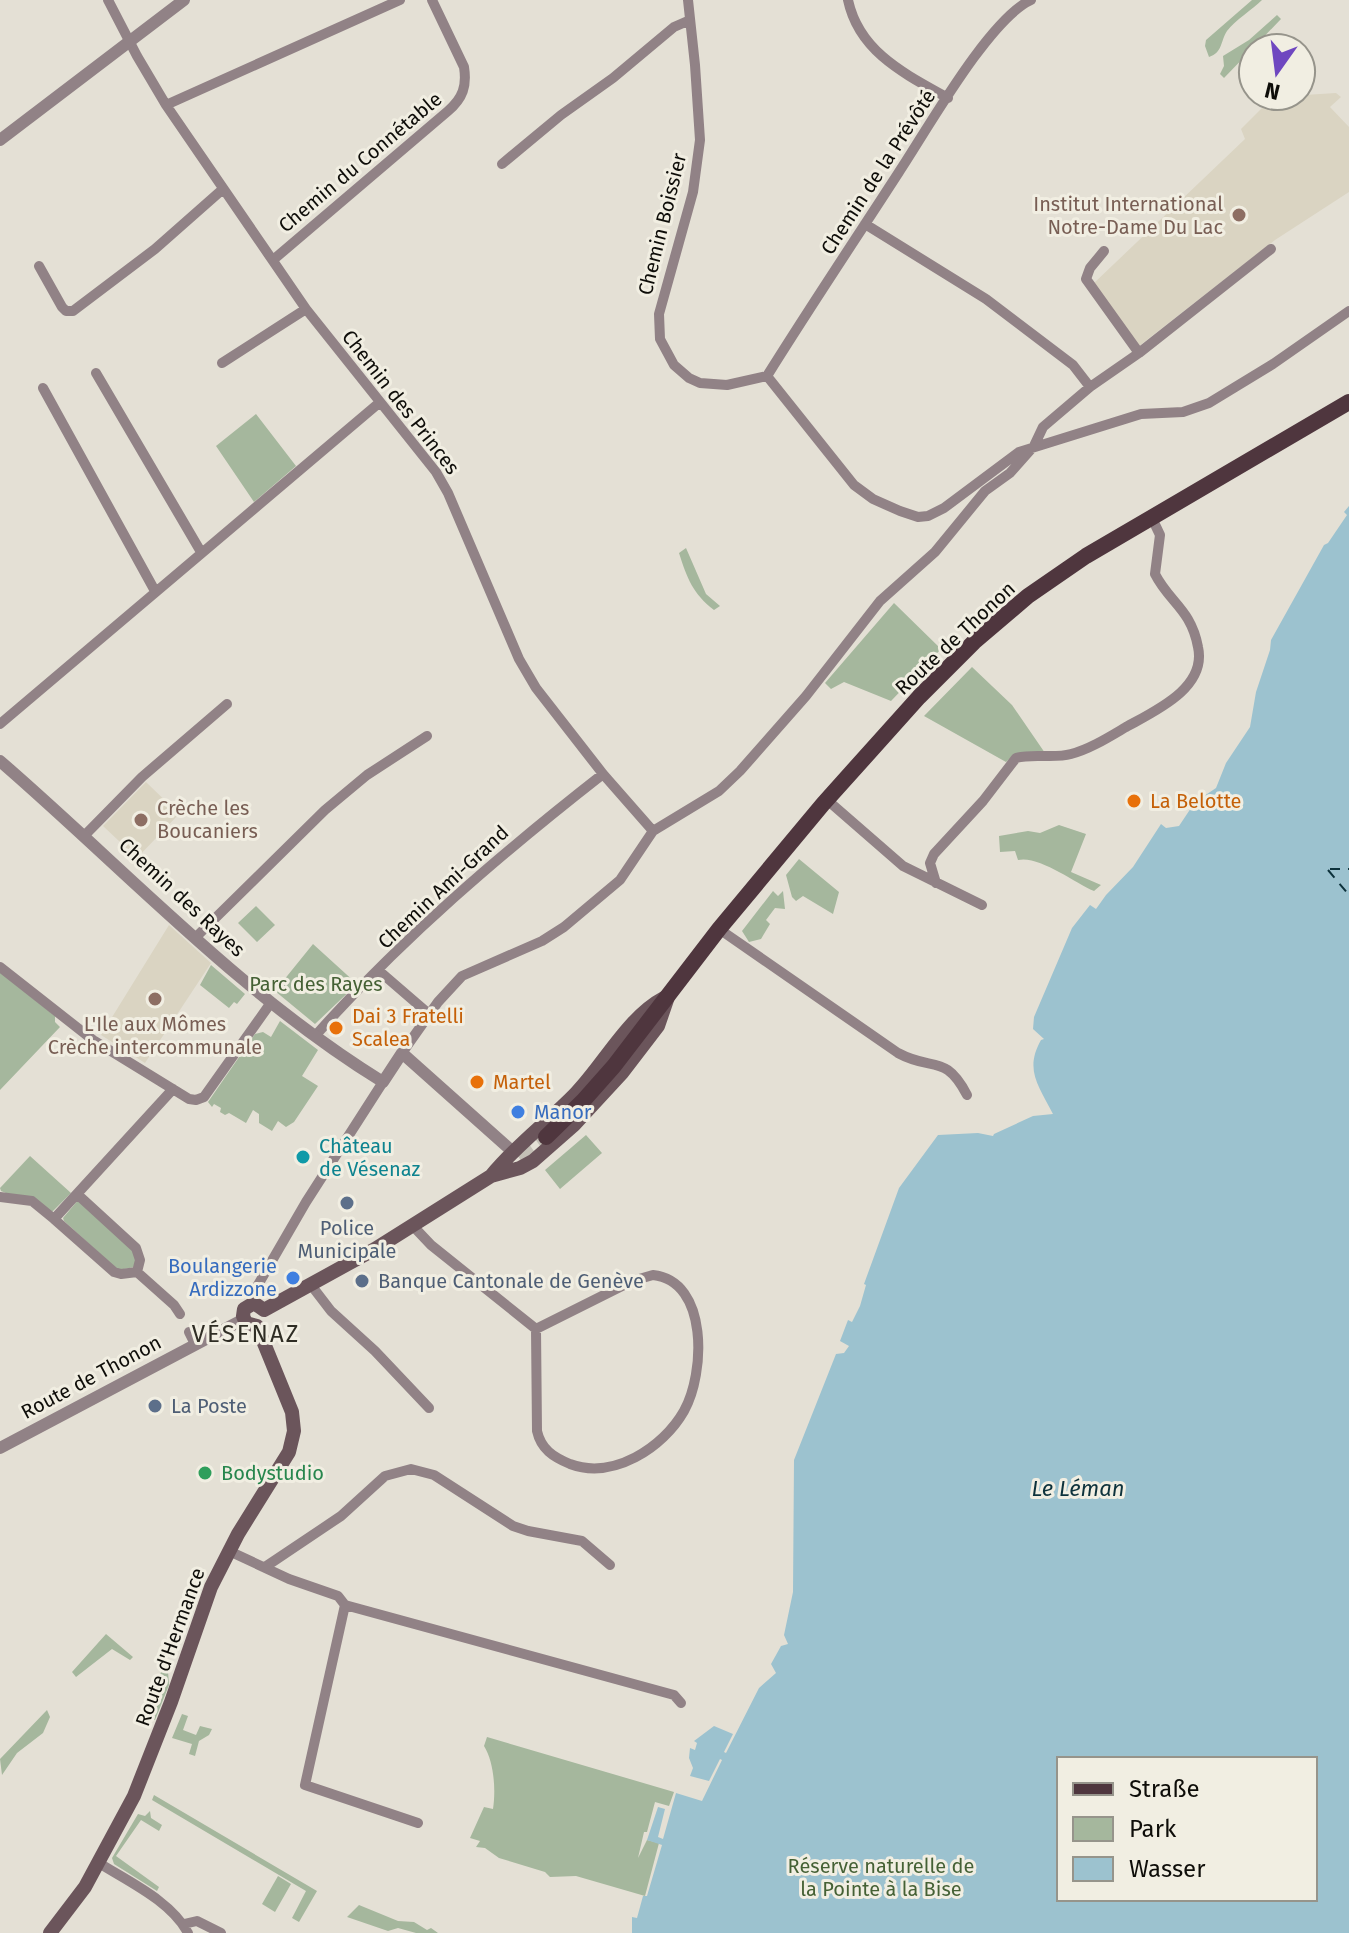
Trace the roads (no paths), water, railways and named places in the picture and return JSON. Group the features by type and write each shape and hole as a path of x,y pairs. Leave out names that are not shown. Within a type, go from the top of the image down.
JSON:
{"main road":[{"name":"Route de Thonon","path":"258,1307 311,1285 491,1176 525,1166 574,1125 607,1091 658,1026 668,996 826,799 919,697 997,621 1058,574 1151,516 1349,402"},
{"name":"Route de Thonon","path":"491,1176 512,1151 575,1094 647,1008 668,996"},
{"path":"546,1137 599,1084 668,996"},
{"path":"512,1151 525,1166"},
{"path":"250,1323 265,1319 258,1307"},
{"name":"Route d'Hermance","path":"50,1933 77,1899 134,1796 174,1693 200,1614 229,1551 286,1460 294,1423 289,1404 250,1323"}],"street":[{"name":"Chemin des Princes","path":"108,0 166,105 306,309 379,403 422,451 448,493 519,659 536,688 603,774 653,831"},
{"path":"0,140 184,0"},
{"path":"166,105 400,0"},
{"name":"Chemin du Connétable","path":"273,260 461,98 466,78 464,67 432,0"},
{"name":"Chemin Boissier","path":"688,0 700,140 692,195 659,314 660,339 674,365 696,381 715,386 767,376"},
{"path":"848,0 858,26 873,49 894,66 948,98"},
{"name":"Chemin de la Prévôté","path":"767,376 948,98 1004,19 1014,9 1031,0"},
{"path":"502,164 674,27 690,20"},
{"path":"39,266 62,307 73,311 154,250 223,189"},
{"path":"865,224 986,299 1073,365 1090,387"},
{"path":"258,1307 255,1290 306,1202 402,1053 429,1014 462,976 542,941 601,898 620,880 653,831 719,791 740,771 806,696 880,601 935,552 985,491 1010,473 1034,446 1043,427 1090,387 1139,353 1271,249"},
{"path":"1104,251 1090,268 1086,279 1139,353"},
{"path":"222,363 306,309"},
{"path":"767,376 854,485 873,499 913,516 928,516 944,508 1004,461 1034,446 1141,414 1195,410 1261,372 1349,311"},
{"path":"96,373 201,552"},
{"path":"43,388 155,591"},
{"path":"0,724 379,403"},
{"path":"936,883 930,863 934,854 983,801 1016,758 1060,757 1087,748 1157,711 1191,680 1199,662 1198,644 1181,606 1156,576 1160,535 1151,516"},
{"path":"85,835 142,777 227,704"},
{"path":"195,938 325,810 367,775 427,736"},
{"name":"Chemin des Rayes","path":"0,761 270,1004 383,1082"},
{"name":"Chemin Ami-Grand","path":"316,1035 378,970 503,854 603,774"},
{"path":"826,799 903,866 982,905"},
{"path":"719,929 898,1053 952,1071 967,1095"},
{"path":"0,967 93,1040 189,1099 196,1100 204,1097 270,1004"},
{"path":"378,970 429,1014"},
{"path":"402,1053 512,1151"},
{"path":"54,1219 173,1089"},
{"path":"77,1194 136,1248 140,1260 137,1272"},
{"path":"0,1197 32,1201 114,1272 137,1272"},
{"path":"413,1226 431,1245 536,1329"},
{"path":"137,1272 180,1314"},
{"path":"653,1275 671,1280 691,1305 699,1341 697,1369 684,1412 667,1433 632,1460 588,1468 553,1456 542,1445 537,1431 536,1329 642,1277 653,1275"},
{"path":"311,1285 331,1311 375,1351 429,1408"},
{"name":"Route de Thonon","path":"0,1448 192,1338 250,1323"},
{"path":"265,1567 341,1516 385,1476 411,1469 434,1475 513,1526 582,1541 610,1565"},
{"path":"229,1551 338,1596 345,1605 674,1695 681,1703"},
{"path":"345,1605 305,1785 418,1823"},
{"path":"99,1863 164,1905 186,1929 197,1921 221,1933"}],"water":[{"name":"Le Léman","path":"1349,506 1349,1933 632,1933 632,1917 637,1918 643,1896 647,1896 662,1845 647,1840 658,1807 665,1809 658,1837 663,1839 676,1793 702,1801 722,1760 709,1781 690,1776 693,1768 689,1758 690,1748 695,1750 697,1743 694,1741 714,1726 733,1734 726,1753 759,1688 776,1673 771,1664 781,1646 788,1644 784,1635 793,1592 794,1460 836,1354 844,1353 849,1346 840,1341 848,1320 852,1322 860,1306 864,1284 899,1188 938,1135 978,1133 993,1136 1033,1116 1053,1114 1035,1078 1036,1051 1044,1039 1033,1029 1034,1017 1072,928 1090,905 1096,909 1133,867 1161,824 1166,828 1179,826 1195,802 1216,788 1226,763 1250,727 1271,640 1324,545 1347,515 1344,512"}],"tunnel":[{"path":"499,1171 546,1137"}],"place":[{"name":"Institut International Notre-Dame Du Lac","path":"1239,215"},
{"name":"La Belotte","path":"1134,801"},
{"name":"Crèche les Boucaniers","path":"141,820"},
{"name":"L'Ile aux Mômes Crèche intercommunale","path":"155,999"},
{"name":"Dai 3 Fratelli Scalea","path":"336,1028"},
{"name":"Martel","path":"477,1082"},
{"name":"Manor","path":"518,1112"},
{"name":"Château de Vésenaz","path":"303,1157"},
{"name":"Police Municipale","path":"347,1203"},
{"name":"Boulangerie Ardizzone","path":"293,1278"},
{"name":"Banque Cantonale de Genève","path":"362,1281"},
{"name":"La Poste","path":"155,1406"},
{"name":"Bodystudio","path":"205,1473"}],"district":[{"name":"VÉSENAZ","path":"246,1334"}],"park label":[{"name":"Parc des Rayes","path":"316,984"},
{"name":"Réserve naturelle de la Pointe à la Bise","path":"881,1878"}]}
